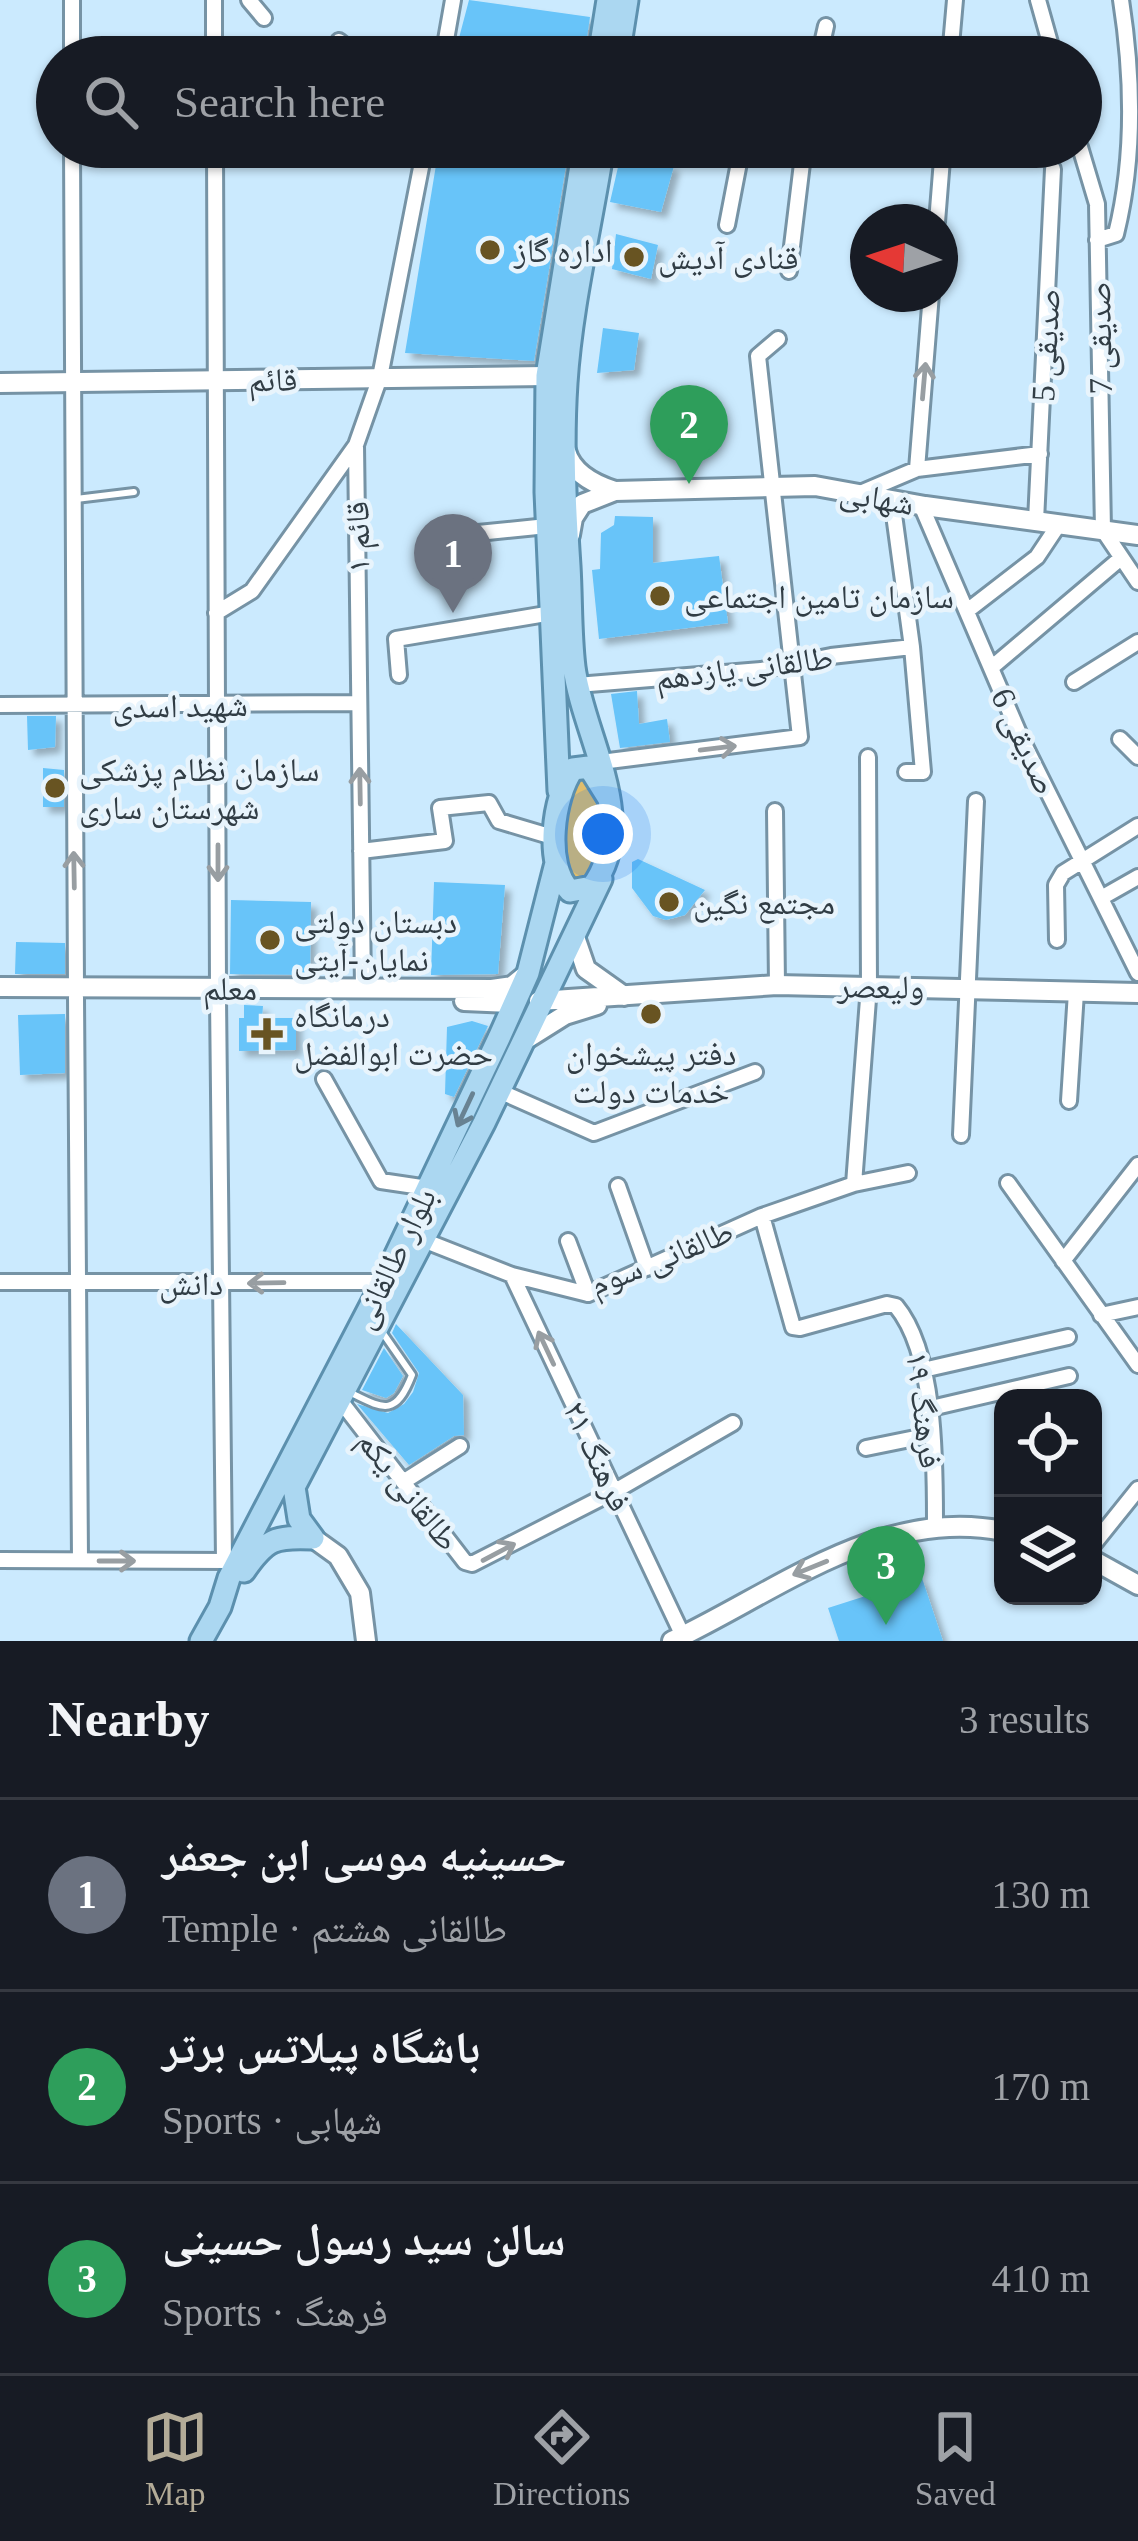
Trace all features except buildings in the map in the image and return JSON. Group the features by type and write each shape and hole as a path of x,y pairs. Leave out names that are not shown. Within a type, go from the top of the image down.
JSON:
{"main road":[{"path":"602,36 608,0"},
{"path":"622,36 628,0"},
{"path":"559,798 547,376 581,168"},
{"path":"600,168 566,378 564,444 577,685 609,799"},
{"name":"قائم","path":"0,383 547,376"},
{"path":"564,444 569,464 615,490"},
{"name":"شهابی","path":"615,490 815,486 1138,535"},
{"path":"568,546 581,504 615,490"},
{"path":"557,729 567,743 578,743 586,736 585,711"},
{"path":"559,798 566,778 581,766 589,767 609,799"},
{"name":"بلوار طالقانی","path":"201,1641 220,1607 231,1561 383,1282 528,973 556,863 559,798"},
{"name":"بلوار طالقانی","path":"313,1538 299,1519 294,1487 575,937 609,856 609,799"},
{"path":"556,863 560,882 570,891 592,887 603,872"},
{"path":"575,937 586,969 625,996"},
{"name":"معلم","path":"218,993 363,987 492,989 512,986 528,973"},
{"name":"ولیعصر","path":"539,1001 777,985 1138,993"},
{"name":"معلم","path":"0,987 514,1004"},
{"name":"معلم","path":"0,998 76,992"},
{"path":"522,1042 565,1015 625,996"},
{"path":"460,1000 482,1008 494,1019 499,1038"},
{"path":"514,1004 539,1001"},
{"path":"678,1638 795,1574 904,1531 970,1524 994,1529"},
{"path":"220,1607 265,1546 282,1536 313,1538 338,1556 360,1593 366,1641"},
{"path":"1102,1565 1138,1585"},
{"path":"707,1641 727,1612"}],"street":[{"path":"72,0 72,36"},
{"path":"214,0 214,36"},
{"path":"249,0 264,17"},
{"path":"447,36 453,0"},
{"path":"952,36 955,0"},
{"path":"1038,0 1048,36"},
{"path":"1097,240 1117,234 1132,178 1131,99 1120,0"},
{"path":"824,36 826,26"},
{"path":"72,168 80,1560"},
{"path":"0,1560 231,1561 220,1284 215,168"},
{"name":"قائم ١","path":"363,987 356,445 380,376 421,168"},
{"path":"728,225 738,168"},
{"path":"789,271 801,168"},
{"path":"938,204 941,168"},
{"name":"صدیقی 7","path":"1086,168 1097,204 1103,530"},
{"name":"صدیقی 5","path":"1036,520 1053,169"},
{"path":"917,469 930,312"},
{"path":"602,762 800,737 758,356 778,338"},
{"path":"216,613 252,591 356,445"},
{"path":"858,494 917,469 1040,454"},
{"path":"892,500 923,772 905,772"},
{"name":"صدیقی 6","path":"921,505 991,668 1138,973"},
{"path":"967,611 1036,557 1059,524"},
{"path":"467,534 548,526"},
{"path":"1103,530 1138,582"},
{"path":"991,668 1121,558"},
{"path":"399,675 396,639 552,613"},
{"path":"1074,682 1138,642"},
{"name":"طالقانی یازدهم","path":"577,685 795,664 912,647"},
{"name":"شهید اسدی","path":"0,705 359,703"},
{"path":"1120,739 1138,757"},
{"path":"854,1184 869,986 868,758"},
{"path":"962,1135 976,801"},
{"path":"362,851 445,841 440,808 489,803 499,821 556,838"},
{"path":"775,811 777,985"},
{"path":"1057,940 1056,885 1063,873 1138,826"},
{"path":"1101,898 1138,877"},
{"path":"1069,1100 1076,992"},
{"path":"499,1091 594,1133 755,1072"},
{"path":"324,1079 381,1181 428,1188"},
{"path":"1063,1261 1138,1165"},
{"name":"طالقانی سوم","path":"422,1240 512,1275 588,1294 762,1216 854,1184 908,1173"},
{"path":"1008,1183 1138,1365"},
{"path":"618,1186 647,1268"},
{"name":"فرهنگ ۱۹","path":"762,1216 793,1327 887,1304 896,1306 911,1326 923,1370 935,1526"},
{"path":"568,1241 588,1294"},
{"name":"فرهنگ ۲۱","path":"512,1275 678,1638"},
{"name":"دانش","path":"0,1282 383,1282"},
{"path":"1101,1315 1138,1307"},
{"path":"923,1370 1068,1337"},
{"path":"927,1408 1069,1376"},
{"name":"طالقانی یکم","path":"342,1395 465,1562 472,1564 614,1491"},
{"path":"614,1491 733,1423"},
{"path":"866,1448 930,1435"},
{"path":"403,1482 460,1446"},
{"path":"1102,1534 1138,1489"}],"lane":[{"path":"73,499 134,493"},
{"path":"342,1395 380,1408 393,1406 405,1393 412,1375 378,1325"}],"shaded area":[{"path":"588,773 603,809 603,845 597,872 573,886 564,858 563,831 575,776"}],"place":[{"name":"اداره گاز","path":"490,250"},
{"name":"قنادی آدیش","path":"634,257"},
{"name":"باشگاه پیلاتس برتر","path":"689,484"},
{"name":"سازمان تامین اجتماعی","path":"660,596"},
{"name":"حسینیه موسی ابن جعفر","path":"453,613"},
{"name":"سازمان نظام پزشکی شهرستان ساری","path":"55,788"},
{"name":"مجتمع نگین","path":"669,902"},
{"name":"دبستان دولتی نمایان-آیتی","path":"270,940"},
{"name":"دفتر پیشخوان خدمات دولت","path":"651,1014"},
{"name":"درمانگاه حضرت ابوالفضل","path":"267,1034"},
{"name":"سالن سید رسول حسینی","path":"886,1625"}]}
